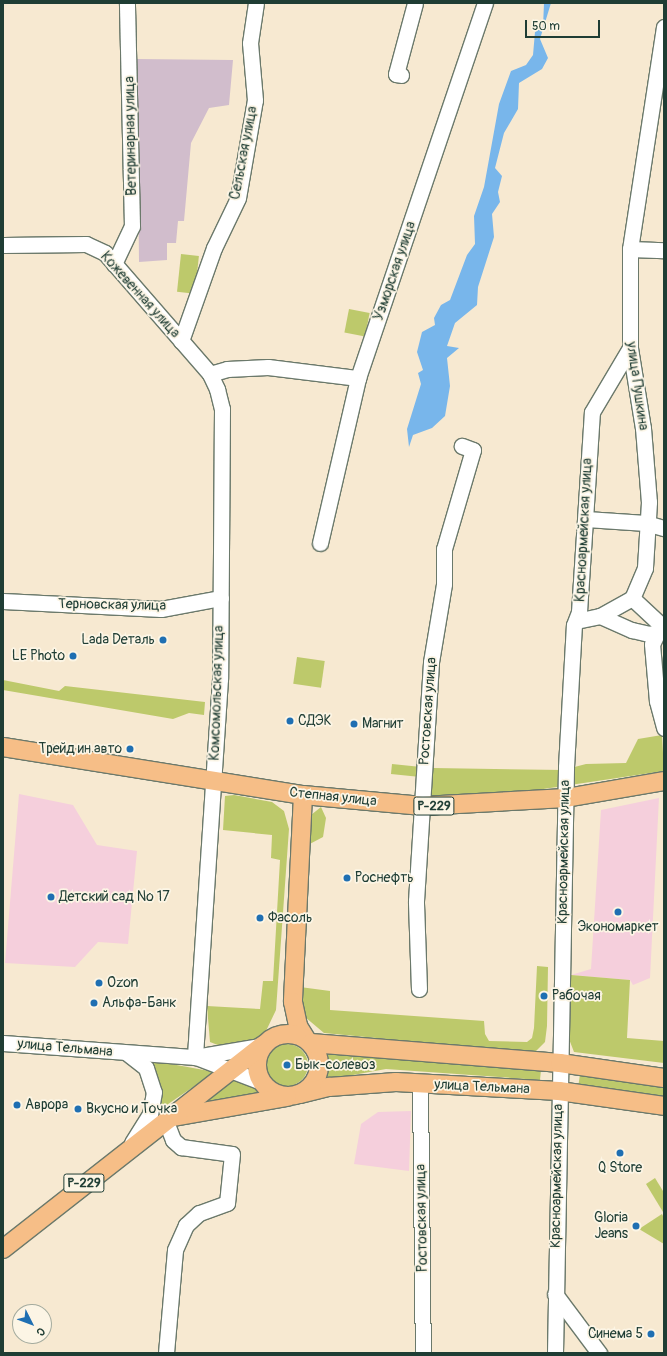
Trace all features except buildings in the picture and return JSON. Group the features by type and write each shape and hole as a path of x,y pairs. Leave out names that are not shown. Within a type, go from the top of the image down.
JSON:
{"main road":[{"name":"Степная улица","path":"3,747 303,795 422,806 566,798 664,782"},
{"path":"296,1095 315,1081 319,1071 318,1054 298,1026 293,1002 303,795"},
{"path":"278,1035 293,1002"},
{"name":"улица Тельмана","path":"263,1045 278,1035 291,1033 309,1041 560,1063 664,1078"},
{"path":"261,1082 256,1064 263,1045"},
{"name":"Р-229","path":"3,1249 128,1148 263,1045"},
{"name":"улица Тельмана","path":"261,1082 278,1095 296,1095 329,1087 420,1083 559,1091 664,1106"},
{"name":"Р-229","path":"165,1119 296,1095"}],"street":[{"name":"Ветеринарная улица","path":"114,264 132,226 127,3"},
{"name":"Сельская улица","path":"181,341 214,248 238,198 255,100 250,43 256,3"},
{"path":"401,75 396,74 415,3"},
{"name":"Узморская улица","path":"320,543 358,378 485,3"},
{"name":"улица Пушкина","path":"632,598 645,568 646,523 649,502 643,428 630,348 630,249 664,27"},
{"name":"Кожевенная улица","path":"3,245 86,244 105,253 181,341"},
{"path":"630,249 664,250"},
{"name":"Комсомольская улица","path":"181,341 210,374 222,409 221,598 214,781 195,1057"},
{"name":"Красноармейская улица","path":"555,1353 566,798 576,621 579,612 592,412 630,348"},
{"path":"210,374 226,370 268,367 358,378"},
{"name":"Ростовская улица","path":"419,989 416,901 431,662 444,584 444,548 473,450 462,446"},
{"path":"586,519 646,523 664,528"},
{"name":"Терновская улица","path":"3,601 162,609 221,598"},
{"path":"576,621 600,616 632,598 661,628"},
{"path":"600,616 632,630 649,634 661,628"},
{"path":"661,628 652,644 657,701 664,728"},
{"name":"улица Тельмана","path":"3,1043 195,1057 263,1045"},
{"name":"улица Тельмана","path":"127,1053 146,1068 154,1092 143,1129 128,1148"},
{"name":"улица Тельмана","path":"195,1057 261,1082"},
{"name":"Ростовская улица","path":"420,1083 423,1353"},
{"path":"165,1119 173,1140 181,1147 232,1154 227,1203 194,1217 186,1224 175,1250 166,1353"},
{"path":"555,1294 599,1353"}],"shaded area":[{"path":"137,59 233,60 229,105 209,108 191,143 184,221 178,221 176,243 167,243 167,260 139,262"},
{"path":"19,794 73,805 97,845 137,851 128,944 98,942 75,967 5,963"},
{"path":"659,798 650,978 633,985 630,980 571,975 591,969 601,810"},
{"path":"411,1111 409,1171 354,1164 361,1124 378,1112"}],"green space":[{"path":"181,254 199,256 195,294 177,292"},
{"path":"349,309 370,313 365,337 344,333"},
{"path":"297,657 325,661 321,688 293,684"},
{"path":"3,680 59,691 65,686 205,702 204,715 189,713 173,719 3,690"},
{"path":"662,735 664,771 530,791 430,798 433,768 563,770 586,764 626,763 638,739"},
{"path":"392,764 419,767 418,777 391,774"},
{"path":"234,795 272,802 284,811 289,829 276,1010 266,1031 256,1040 223,1047 210,1042 207,1006 260,1009 263,981 273,981 280,860 271,858 272,835 223,830 225,796"},
{"path":"321,807 326,818 323,837 304,847 311,815"},
{"path":"537,966 548,967 547,1026 545,1042 534,1053 324,1033 305,1017 300,987 330,991 330,1010 484,1021 485,1034 489,1041 527,1042 532,1038 534,1028"},
{"path":"571,975 630,980 627,1038 664,1041 664,1063 574,1052 569,1039"},
{"path":"283,1044 291,1044 299,1047 305,1053 308,1065 305,1077 299,1083 291,1086 283,1086 275,1083 269,1077 266,1069 266,1061 269,1053 275,1047"},
{"path":"322,1050 541,1070 540,1080 386,1069 320,1081 325,1062"},
{"path":"149,1060 215,1072 155,1113 159,1083"},
{"path":"580,1074 664,1086 663,1096 579,1084"},
{"path":"230,1077 264,1092 189,1107"},
{"path":"655,1178 663,1191 663,1212 646,1184"},
{"path":"662,1214 664,1218 664,1244 639,1229"}],"water":[{"path":"544,3 551,3 540,39 548,58 542,69 519,83 518,109 504,133 495,168 502,176 498,192 500,202 492,214 494,237 478,287 477,305 455,323 447,346 459,348 447,358 450,386 445,416 432,428 413,435 409,447 407,429 421,384 418,373 423,370 417,352 422,332 435,325 434,318 441,305 450,300 467,255 475,244 474,216 484,187 499,104 511,71 526,65 533,55 535,32 543,27"}],"place":[{"name":"Lada Dеталь","path":"163,640"},
{"name":"LE Photo","path":"73,656"},
{"name":"СДЭК","path":"290,721"},
{"name":"Магнит","path":"354,724"},
{"name":"Трейд ин авто","path":"130,749"},
{"name":"Роснефть","path":"347,878"},
{"name":"Детский сад № 17","path":"51,897"},
{"name":"Экономаркет","path":"618,912"},
{"name":"Фасоль","path":"260,918"},
{"name":"Ozon","path":"99,983"},
{"name":"Рабочая","path":"544,996"},
{"name":"Альфа-Банк","path":"94,1003"},
{"name":"Бык-солевоз","path":"287,1065"},
{"name":"Аврора","path":"17,1105"},
{"name":"Вкусно и Точка","path":"78,1109"},
{"name":"Q Store","path":"620,1153"},
{"name":"Gloria Jeans","path":"636,1226"},
{"name":"Синема 5","path":"651,1334"}]}
